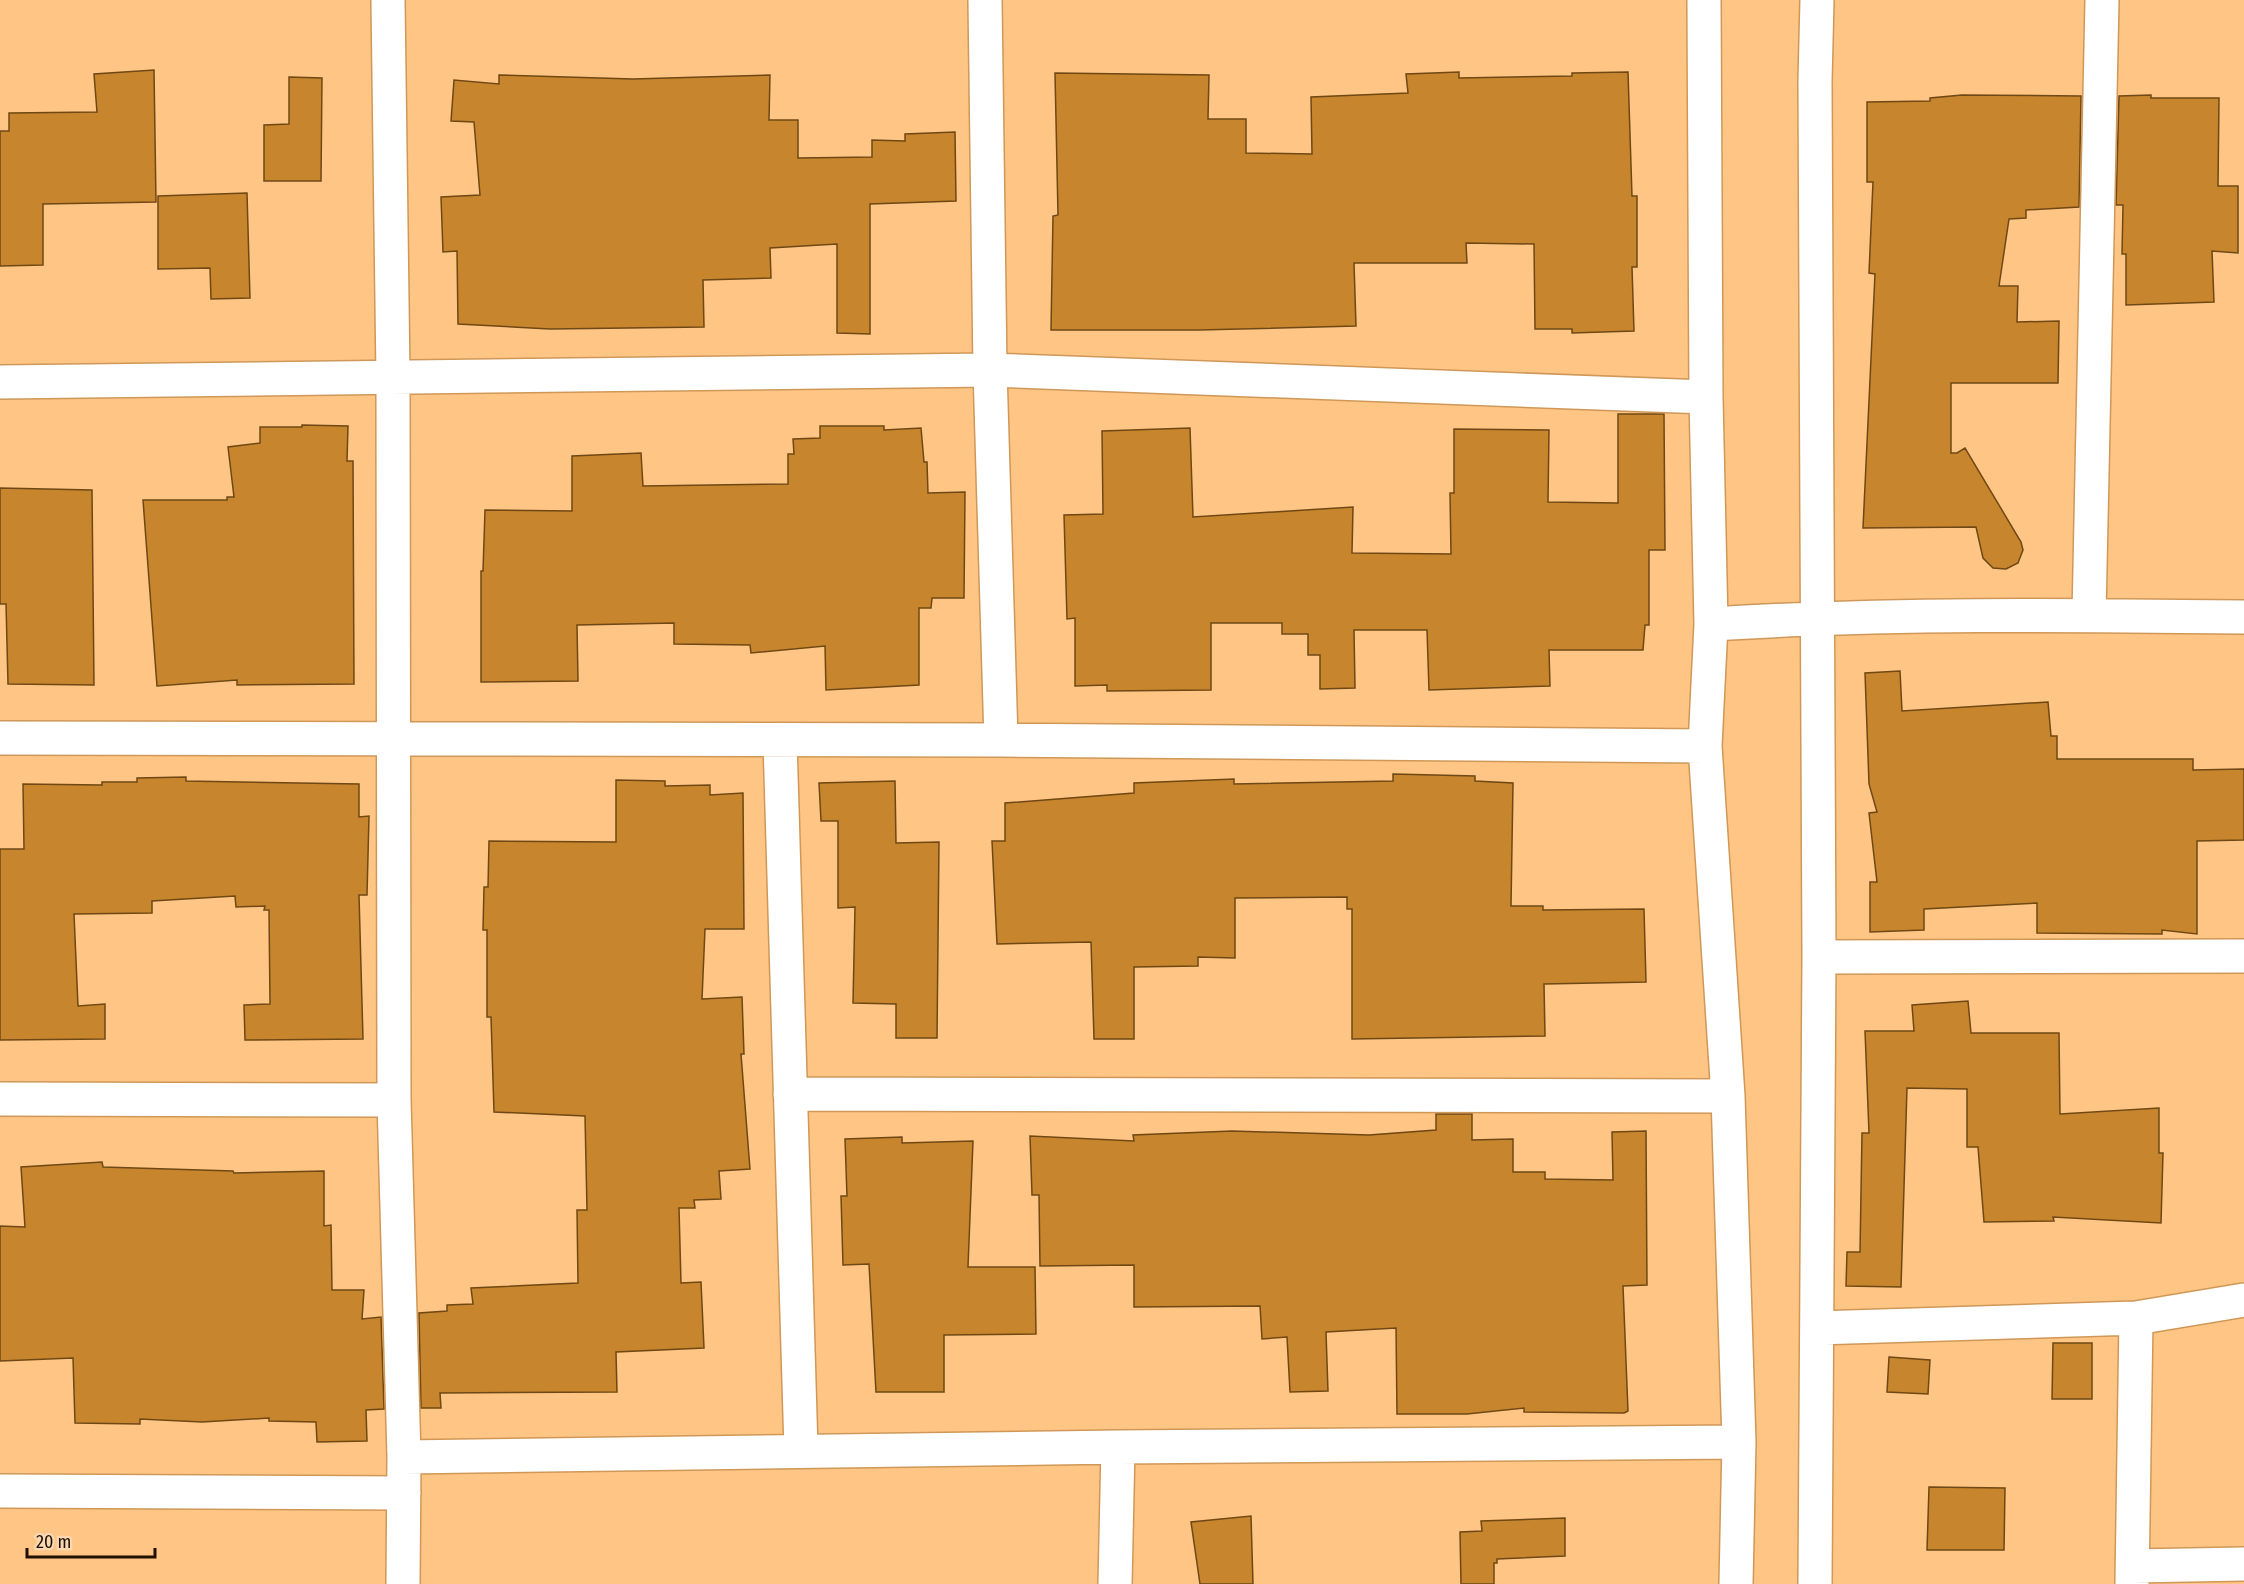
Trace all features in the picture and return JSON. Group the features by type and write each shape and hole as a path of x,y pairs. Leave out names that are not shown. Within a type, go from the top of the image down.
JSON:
{"street":[{"path":"388,0 393,377 394,1100 404,1457 403,1584"},
{"path":"985,0 990,370 1001,740"},
{"path":"1704,0 1706,397 1711,624 1705,746 1728,1096 1739,1442 1736,1584"},
{"path":"1815,1584 1819,957 1815,81 1817,0"},
{"path":"2089,615 2102,0"},
{"path":"0,382 990,370 1706,397"},
{"path":"1711,624 1817,618 2089,615 2244,617"},
{"path":"0,738 1001,740 1705,746"},
{"path":"780,741 801,1450"},
{"path":"1819,957 2244,956"},
{"path":"790,1094 1728,1096"},
{"path":"0,1099 394,1100"},
{"path":"1816,1328 2136,1318 2244,1300"},
{"path":"2136,1318 2133,1575 2244,1564"},
{"path":"404,1457 801,1450 1739,1442"},
{"path":"1115,1584 1118,1447"},
{"path":"0,1491 404,1493"}],"building":[{"path":"154,70 156,202 43,204 43,265 0,266 0,131 9,131 9,113 97,112 94,74"},
{"path":"1459,72 1459,78 1572,76 1572,73 1628,72 1632,196 1637,196 1637,267 1632,267 1634,331 1572,333 1572,329 1535,329 1534,244 1466,243 1467,263 1354,263 1356,326 1199,330 1051,330 1053,216 1058,215 1055,73 1209,75 1208,119 1246,119 1246,153 1312,154 1311,97 1408,93 1406,74"},
{"path":"499,75 633,79 770,75 769,120 798,120 798,158 872,157 872,140 905,141 905,134 955,132 956,201 870,204 870,334 837,333 837,244 770,248 771,278 703,280 704,327 550,329 458,324 457,251 443,252 441,197 480,195 474,122 451,121 454,80 499,84"},
{"path":"289,77 322,78 321,181 264,181 264,125 289,124"},
{"path":"1962,95 2081,96 2079,207 2026,210 2026,218 2009,219 1999,286 2018,286 2017,322 2059,321 2058,383 1951,383 1951,453 1957,453 1965,448 2021,542 2023,550 2018,563 2006,569 1993,568 1983,558 1976,527 1863,528 1875,274 1869,273 1873,182 1867,182 1867,102 1930,101 1930,98"},
{"path":"2151,95 2151,98 2219,98 2218,186 2238,186 2238,253 2212,251 2214,302 2126,305 2126,254 2122,254 2123,205 2116,205 2119,96"},
{"path":"247,193 250,298 211,299 210,268 158,269 158,196"},
{"path":"1618,414 1664,414 1665,550 1649,550 1649,625 1645,625 1643,650 1549,650 1550,686 1429,690 1427,630 1354,630 1355,688 1320,689 1320,655 1308,655 1308,634 1282,634 1282,623 1211,623 1211,690 1107,691 1107,685 1075,686 1075,618 1067,619 1064,515 1103,514 1102,431 1190,428 1193,517 1353,507 1352,553 1451,554 1450,493 1454,493 1454,429 1549,430 1548,502 1618,503"},
{"path":"302,425 348,426 347,461 353,461 354,684 237,685 237,680 157,686 143,500 227,500 227,497 234,497 228,447 260,443 260,427 302,427"},
{"path":"820,426 884,426 884,430 921,428 924,462 927,462 928,493 965,492 964,598 932,598 931,608 919,608 919,685 826,690 825,646 751,653 750,645 674,644 674,623 577,625 578,681 481,682 481,571 483,571 485,510 572,511 572,456 641,453 643,486 788,484 788,454 794,454 793,439 820,438"},
{"path":"0,488 92,490 94,685 8,684 6,604 0,604"},
{"path":"1900,671 1902,711 2048,702 2051,736 2057,736 2057,759 2193,759 2193,770 2244,769 2244,840 2197,841 2197,934 2162,930 2162,934 2037,933 2037,903 1924,909 1924,930 1870,932 1870,882 1877,882 1869,813 1877,812 1869,784 1865,673"},
{"path":"1393,774 1475,776 1475,781 1513,783 1511,906 1543,906 1543,910 1644,909 1646,982 1544,984 1545,1036 1352,1039 1352,909 1347,909 1347,897 1235,898 1235,958 1198,957 1198,966 1134,967 1134,1039 1094,1039 1091,942 997,944 992,841 1005,841 1005,803 1134,793 1134,783 1234,779 1234,784 1393,781"},
{"path":"186,777 186,781 359,784 359,817 369,816 367,895 359,895 363,1039 245,1040 244,1005 270,1004 269,910 264,910 265,906 236,907 235,896 152,901 152,913 74,914 78,1006 105,1004 105,1039 0,1040 0,849 24,849 23,784 102,785 102,782 137,782 137,778"},
{"path":"616,780 665,781 665,786 710,785 710,795 743,793 744,929 705,929 702,999 742,997 744,1054 741,1054 750,1169 719,1171 721,1199 694,1200 695,1208 679,1208 681,1283 701,1282 704,1348 616,1352 617,1392 440,1393 441,1408 421,1408 419,1313 447,1311 447,1305 473,1304 471,1288 578,1283 577,1210 587,1210 585,1116 494,1112 491,1017 487,1017 487,930 483,930 484,887 488,887 489,841 616,842"},
{"path":"895,781 896,843 939,842 937,1038 896,1038 896,1004 853,1003 855,907 838,908 838,821 821,821 819,783"},
{"path":"1968,1001 1971,1033 2059,1033 2060,1114 2159,1108 2159,1153 2163,1153 2161,1223 2053,1217 2054,1221 1984,1222 1978,1147 1967,1147 1967,1089 1907,1088 1901,1287 1846,1286 1847,1252 1860,1252 1862,1133 1869,1133 1865,1031 1914,1031 1912,1005"},
{"path":"1436,1114 1472,1114 1472,1140 1513,1139 1513,1172 1545,1172 1545,1179 1613,1180 1612,1132 1646,1131 1647,1285 1623,1286 1628,1411 1624,1413 1524,1412 1524,1408 1467,1414 1397,1414 1396,1328 1326,1332 1328,1391 1290,1392 1287,1337 1262,1339 1260,1306 1134,1307 1134,1265 1040,1266 1039,1195 1032,1195 1030,1136 1134,1141 1133,1135 1232,1131 1369,1135 1436,1130"},
{"path":"902,1137 902,1143 973,1141 968,1267 1035,1267 1036,1334 944,1335 944,1392 876,1392 869,1264 843,1265 841,1196 847,1196 845,1139"},
{"path":"102,1162 103,1167 233,1171 234,1173 324,1171 324,1226 331,1225 332,1290 364,1290 362,1319 381,1317 384,1409 366,1410 367,1441 317,1442 316,1422 269,1421 269,1418 202,1422 140,1419 140,1424 75,1423 73,1358 0,1361 0,1226 25,1227 21,1167"},
{"path":"2053,1343 2092,1343 2092,1399 2052,1399"},
{"path":"1889,1357 1930,1360 1928,1394 1887,1392"},
{"path":"1929,1487 2005,1488 2004,1550 1927,1550"},
{"path":"1251,1516 1253,1584 1200,1584 1191,1522"},
{"path":"1565,1518 1565,1556 1497,1559 1497,1563 1494,1563 1494,1584 1461,1584 1460,1532 1482,1531 1481,1521"}]}
